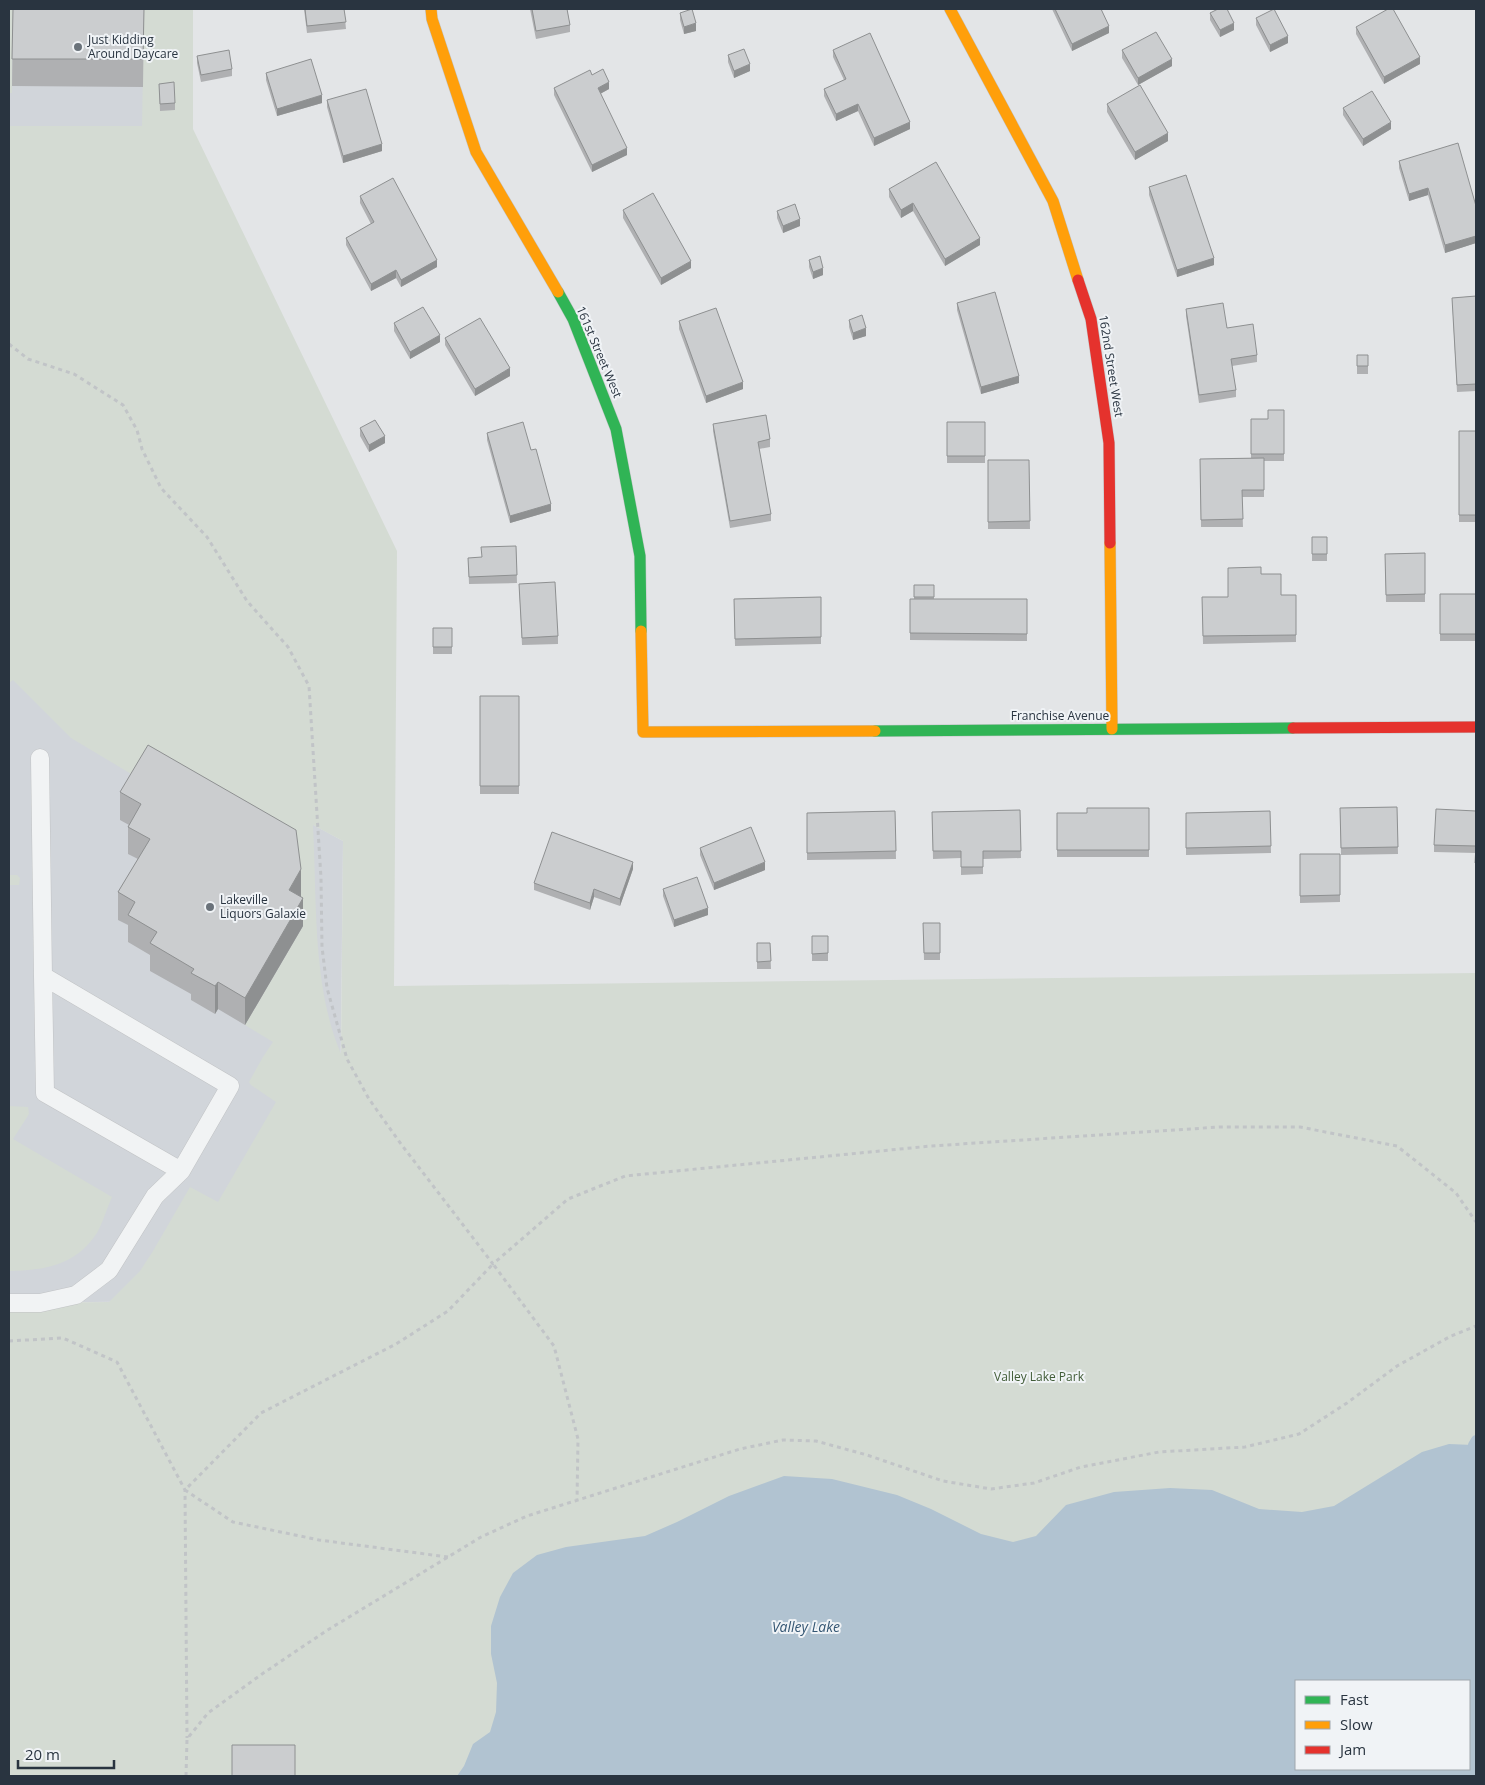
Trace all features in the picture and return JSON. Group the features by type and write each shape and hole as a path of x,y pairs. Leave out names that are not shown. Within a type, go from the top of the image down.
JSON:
{"street":[{"name":"161st Street West","path":"431,9 432,19 476,152 572,319 616,429 640,556 643,732"},
{"name":"162nd Street West","path":"950,9 1053,201 1092,319 1108,443 1112,729"},
{"name":"Franchise Avenue","path":"643,732 1476,726"}],"lane":[{"path":"40,758 44,1093 181,1172"},
{"path":"9,1303 40,1303 76,1295 109,1270 155,1196 181,1172 230,1086 44,976"}],"path":[{"path":"9,344 28,359 74,374 123,405 137,430 142,449 161,488 207,537 247,601 288,647 309,686 321,878 322,946 327,988 347,1059 369,1099 390,1129 554,1346 578,1439 577,1501"},
{"path":"185,1490 261,1413 396,1344 448,1311 493,1264 568,1199 625,1176 931,1146 1220,1127 1300,1127 1397,1146 1456,1193 1476,1222"},
{"path":"186,1739 208,1713 326,1631 481,1537 527,1516 740,1449 783,1440 816,1441 867,1455 943,1481 990,1489 1034,1482 1081,1467 1159,1452 1245,1447 1299,1434 1347,1403 1397,1366 1451,1336 1476,1326"},
{"path":"9,1341 63,1338 117,1362 185,1490 186,1776"},
{"path":"185,1490 233,1522 320,1540 449,1558"}],"shaded area":[{"path":"9,9 193,9 193,129 9,131"},
{"path":"9,659 343,841 338,1299 9,1303"}],"green space":[{"path":"9,9 13,9 12,93 9,93"},
{"name":"Valley Lake Park","path":"144,9 193,9 193,129 397,551 394,986 1476,973 1476,1776 9,1776 9,1303 109,1302 140,1271 190,1187 218,1202 276,1102 249,1082 273,1042 245,1025 303,926 143,781 71,738 13,680 9,683 9,126 142,126","holes":["313,825 343,841 341,1054 332,1028 320,971"]},
{"path":"9,875 17,875 20,878 19,885 9,885"},
{"path":"9,1106 28,1107 29,1114 13,1139 112,1197 97,1233 88,1244 69,1259 47,1267 9,1271"}],"water":[{"name":"Valley Lake","path":"1449,1444 1473,1445 1476,1448 1476,1776 457,1776 464,1766 473,1744 490,1732 496,1712 497,1683 491,1654 491,1626 500,1597 513,1573 537,1555 566,1547 645,1536 729,1496 784,1476 832,1479 897,1495 931,1509 981,1534 1013,1542 1036,1536 1066,1505 1114,1492 1170,1488 1212,1490 1259,1509 1302,1512 1334,1506 1422,1452"}],"building":[{"name":"Just Kidding Around Daycare","path":"13,9 144,9 143,59 12,59"},
{"path":"305,9 344,9 346,22 307,26"},
{"path":"532,9 567,9 570,25 536,31"},
{"path":"692,9 696,23 684,27 680,13"},
{"path":"1055,9 1101,9 1109,26 1072,44"},
{"path":"1218,9 1227,9 1234,23 1220,30 1210,13"},
{"path":"1274,9 1288,36 1270,45 1256,18"},
{"path":"1388,9 1393,9 1420,57 1384,77 1356,27"},
{"path":"1156,32 1172,59 1138,78 1122,50"},
{"path":"870,33 910,122 874,138 858,104 836,114 824,89 846,79 833,50"},
{"path":"744,49 750,64 734,71 728,55"},
{"path":"229,50 232,69 201,75 197,56"},
{"path":"311,59 322,95 277,109 266,73"},
{"path":"603,69 609,82 598,88 627,148 592,165 554,88 590,70 592,75"},
{"path":"174,82 175,103 160,104 159,84"},
{"path":"1140,85 1168,133 1135,152 1107,104"},
{"path":"366,89 382,144 343,156 327,100"},
{"path":"1372,91 1391,122 1363,139 1343,108"},
{"path":"1458,143 1476,206 1476,236 1445,245 1428,188 1409,194 1399,161"},
{"path":"936,162 980,238 945,259 913,203 901,210 889,189"},
{"path":"1186,175 1214,258 1177,270 1149,187"},
{"path":"393,178 437,260 401,280 396,270 371,284 346,238 374,222 360,196"},
{"path":"653,193 691,261 661,278 623,210"},
{"path":"795,204 800,219 783,226 777,211"},
{"path":"820,256 823,268 813,272 809,260"},
{"path":"995,292 1019,376 981,387 957,303"},
{"path":"1476,296 1476,384 1457,385 1452,298"},
{"path":"1223,303 1227,328 1253,324 1257,355 1231,359 1236,390 1199,395 1186,309"},
{"path":"423,307 440,335 410,352 394,323"},
{"path":"716,308 743,382 706,396 679,321"},
{"path":"862,315 866,328 853,333 849,320"},
{"path":"480,318 510,368 475,389 445,338"},
{"path":"1357,355 1368,355 1368,366 1357,366"},
{"path":"1268,410 1284,410 1284,454 1251,454 1251,419 1268,419"},
{"path":"766,415 770,439 758,442 771,514 730,521 713,424"},
{"path":"375,420 385,436 369,445 360,428"},
{"path":"523,422 531,450 536,449 551,504 510,516 487,433"},
{"path":"947,422 985,422 985,456 947,456"},
{"path":"1459,431 1476,431 1476,515 1459,515"},
{"path":"1264,458 1264,490 1242,490 1243,519 1201,520 1200,459"},
{"path":"988,460 1029,460 1030,521 988,522"},
{"path":"1312,537 1327,537 1327,554 1312,554"},
{"path":"516,546 517,575 469,577 468,558 482,557 481,547"},
{"path":"1425,553 1425,594 1386,595 1385,554"},
{"path":"1261,567 1261,574 1281,574 1281,595 1296,595 1296,635 1203,636 1202,597 1228,597 1228,568"},
{"path":"555,582 558,636 522,638 519,584"},
{"path":"914,585 934,585 934,597 914,597"},
{"path":"1440,594 1476,594 1476,634 1440,634"},
{"path":"821,597 821,637 735,639 734,599"},
{"path":"910,599 1027,599 1027,634 910,633"},
{"path":"433,628 452,628 452,647 433,647"},
{"path":"480,696 519,696 519,786 480,786"},
{"name":"Lakeville Liquors Galaxie","path":"148,745 296,830 301,869 289,890 303,898 245,998 218,982 215,986 191,973 194,969 150,943 157,932 128,915 135,902 118,892 150,839 128,827 141,804 120,792"},
{"path":"1397,807 1398,847 1341,848 1340,808"},
{"path":"1087,808 1149,808 1149,850 1057,850 1057,813 1087,813"},
{"path":"1436,809 1476,811 1476,846 1434,845"},
{"path":"1020,810 1021,851 983,851 983,867 961,867 961,851 933,851 932,812"},
{"path":"895,811 896,851 807,853 807,813"},
{"path":"1270,811 1271,846 1186,848 1186,813"},
{"path":"751,827 765,862 714,883 700,848"},
{"path":"552,832 633,862 620,899 594,889 590,903 534,883"},
{"path":"1300,854 1340,854 1340,895 1300,896"},
{"path":"697,877 708,908 674,920 663,889"},
{"path":"923,923 940,923 940,953 924,953"},
{"path":"812,936 828,936 828,953 812,954"},
{"path":"757,943 770,943 771,961 757,962"},
{"path":"232,1745 295,1745 295,1776 232,1776"}],"waterway":[{"path":"1473,1445 1476,1440"}],"traffic: fast":[{"path":"558,292 573,319 616,429 640,556 641,631"},
{"path":"875,731 1293,728"}],"traffic: slow":[{"path":"431,9 432,19 476,152 558,292"},
{"path":"950,9 1053,201 1078,280"},
{"path":"1110,543 1112,729"},
{"path":"641,631 643,732 875,731"}],"traffic: jam":[{"path":"1078,280 1091,319 1109,443 1110,543"},
{"path":"1293,728 1476,727"}],"place":[{"name":"Just Kidding Around Daycare","path":"78,47"},
{"name":"Lakeville Liquors Galaxie","path":"210,907"}]}
